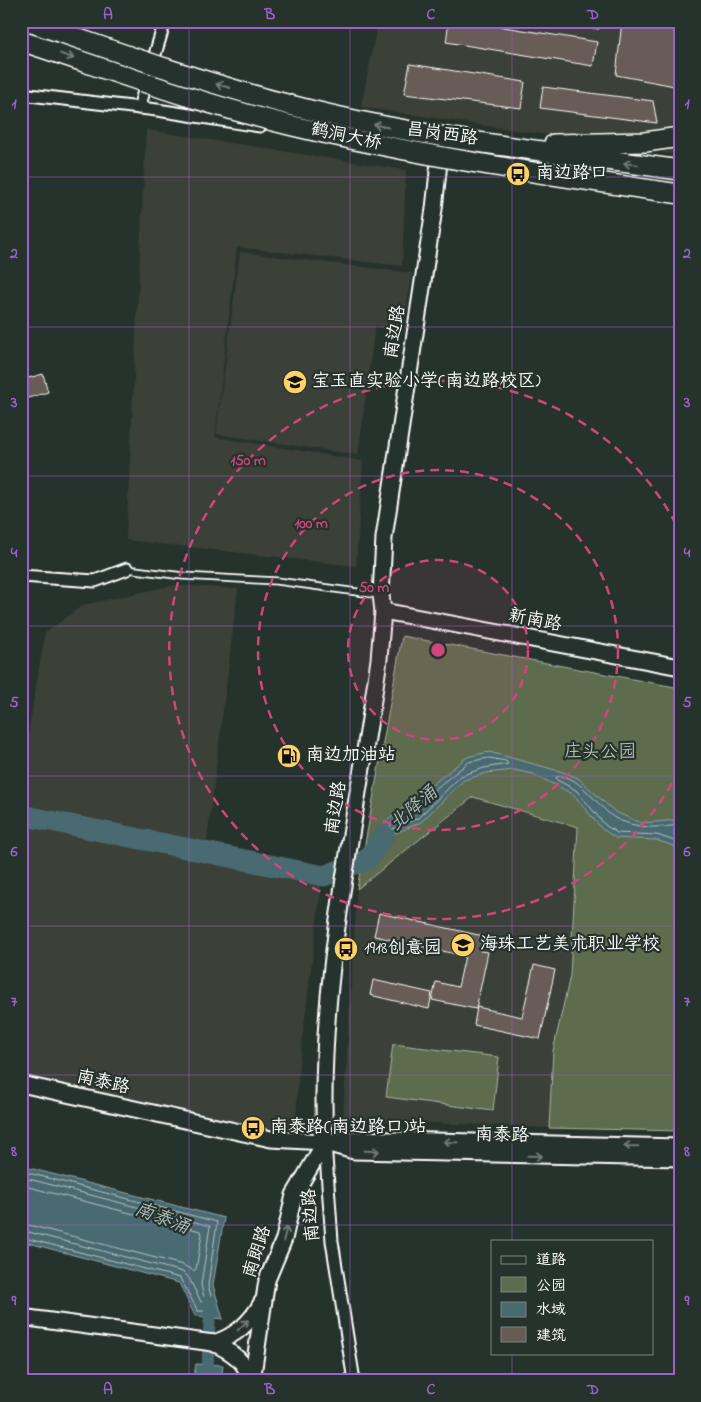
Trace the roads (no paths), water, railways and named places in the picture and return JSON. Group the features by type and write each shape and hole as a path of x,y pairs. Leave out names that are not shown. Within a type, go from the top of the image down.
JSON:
{"main road":[{"name":"鹤洞大桥","path":"27,21 162,67 290,105 408,131 680,170"},
{"name":"鹤洞大桥","path":"21,41 181,95 306,129 424,154 680,194"},
{"path":"498,145 645,142 680,137"}],"street":[{"path":"139,108 166,21"},
{"name":"昌岗西路","path":"21,94 139,108 680,190"},
{"name":"南边路","path":"354,1381 332,1241 325,1142 323,1084 330,982 375,689 383,612 381,595 384,538 431,228 440,153"},
{"path":"21,576 95,581 127,569"},
{"name":"新南路","path":"383,612 680,667"},
{"name":"南泰路","path":"21,1084 248,1135 301,1142 354,1139 680,1147"},
{"name":"南泰路","path":"325,1142 354,1151 680,1158"},
{"name":"南朗路","path":"251,1381 267,1280 284,1239 291,1203 325,1142"},
{"path":"213,1343 231,1336 245,1324 264,1297"},
{"path":"21,1317 213,1343 229,1351 243,1363 251,1381"}],"lane":[{"path":"127,569 183,576 277,581 381,595"}],"water":[{"path":"489,752 563,772 578,778 615,812 641,823 680,820 680,848 656,840 616,838 602,829 573,794 533,774 514,770 486,773 464,780 421,822 386,837 368,859 375,838 387,821 467,757"},
{"path":"21,1166 224,1218 213,1285 223,1319 195,1316 179,1283 21,1241"},
{"path":"196,1364 223,1365 221,1381 193,1381"}],"waterway":[{"name":"北降涌","path":"21,815 324,876 368,859 384,835"},
{"name":"南泰涌","path":"207,1381 210,1308 208,1301"}],"place":[{"name":"南边路口","path":"518,174"},
{"name":"宝玉直实验小学(南边路校区)","path":"295,382"},
{"name":"南边加油站","path":"289,756"},
{"name":"海珠工艺美术职业学校","path":"463,945"},
{"name":"1918创意园","path":"346,949"},
{"name":"南泰路(南边路口)站","path":"253,1128"}],"park label":[{"name":"庄头公园","path":"600,753"}]}
